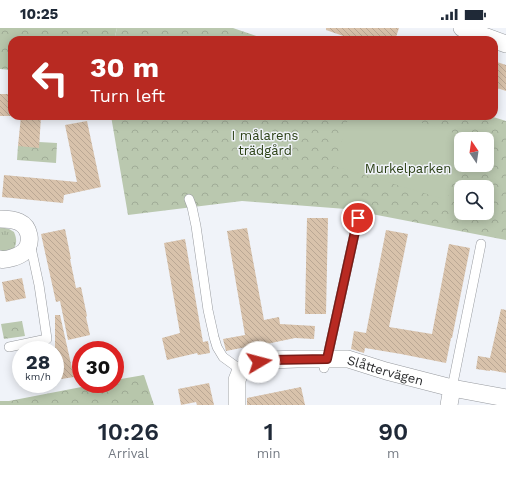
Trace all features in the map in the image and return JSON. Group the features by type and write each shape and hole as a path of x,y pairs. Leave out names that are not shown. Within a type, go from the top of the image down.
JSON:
{"street":[{"path":"462,28 484,36"},
{"path":"0,219 18,221 24,224 27,228 29,242 24,251 10,259 0,260"},
{"name":"Slåttervägen","path":"241,370 248,365 270,360 325,363 348,359 386,371 452,388 506,398"},
{"path":"238,405 237,380 241,370"},
{"path":"449,405 452,388"}],"lane":[{"path":"189,199 196,226 208,310 217,347 223,357 241,370"},
{"path":"325,363 358,218"},
{"path":"10,347 47,339 39,285 29,242"},
{"path":"452,388 481,244"}],"green space":[{"path":"0,28 117,28 115,36 8,36 8,70 0,69"},
{"path":"117,28 233,28 256,36 115,36"},
{"name":"Murkelparken","path":"498,118 506,121 506,240 346,209 242,201 128,215 112,120 498,120"},
{"path":"348,120 413,120 454,133 454,172 456,172 447,200 334,166"},
{"path":"39,142 57,143 56,163 17,160 18,146"},
{"path":"0,227 14,232 16,241 13,250 0,252"},
{"path":"22,321 25,336 4,339 1,324"},
{"path":"144,375 154,405 0,405 0,401 9,401 50,393 64,393 64,390 72,389 72,393 124,393 124,378"}],"building":[{"path":"326,28 399,28 396,36 343,36 326,30"},
{"path":"498,62 506,65 506,91 498,88"},
{"path":"0,94 8,94 8,116 0,116"},
{"path":"21,120 41,120 39,148 18,146"},
{"path":"87,121 101,187 64,195 63,203 2,197 4,175 77,182 65,125"},
{"path":"307,218 328,218 326,314 305,314"},
{"path":"247,228 264,320 279,317 280,324 315,326 314,339 295,338 226,351 223,339 245,335 227,231"},
{"path":"65,229 76,288 81,287 90,335 68,340 60,301 56,302 41,234"},
{"path":"386,230 408,234 389,327 432,334 449,244 470,248 446,363 365,348 364,353 351,349 354,331 366,333"},
{"path":"185,239 203,342 208,341 210,353 198,355 197,353 167,360 162,338 180,333 164,243"},
{"path":"22,278 26,298 6,302 2,282"},
{"path":"501,309 506,310 506,373 476,369 478,356 490,358"},
{"path":"55,315 60,315 72,368 72,377 64,379 64,341 55,341"},
{"path":"209,383 214,405 197,405 196,402 181,405 178,389"},
{"path":"301,387 305,405 247,405 247,398"}],"route":[{"path":"259,362 270,360 327,359 358,218"}],"park label":[{"name":"I målarens trädgård","path":"265,142"}]}
